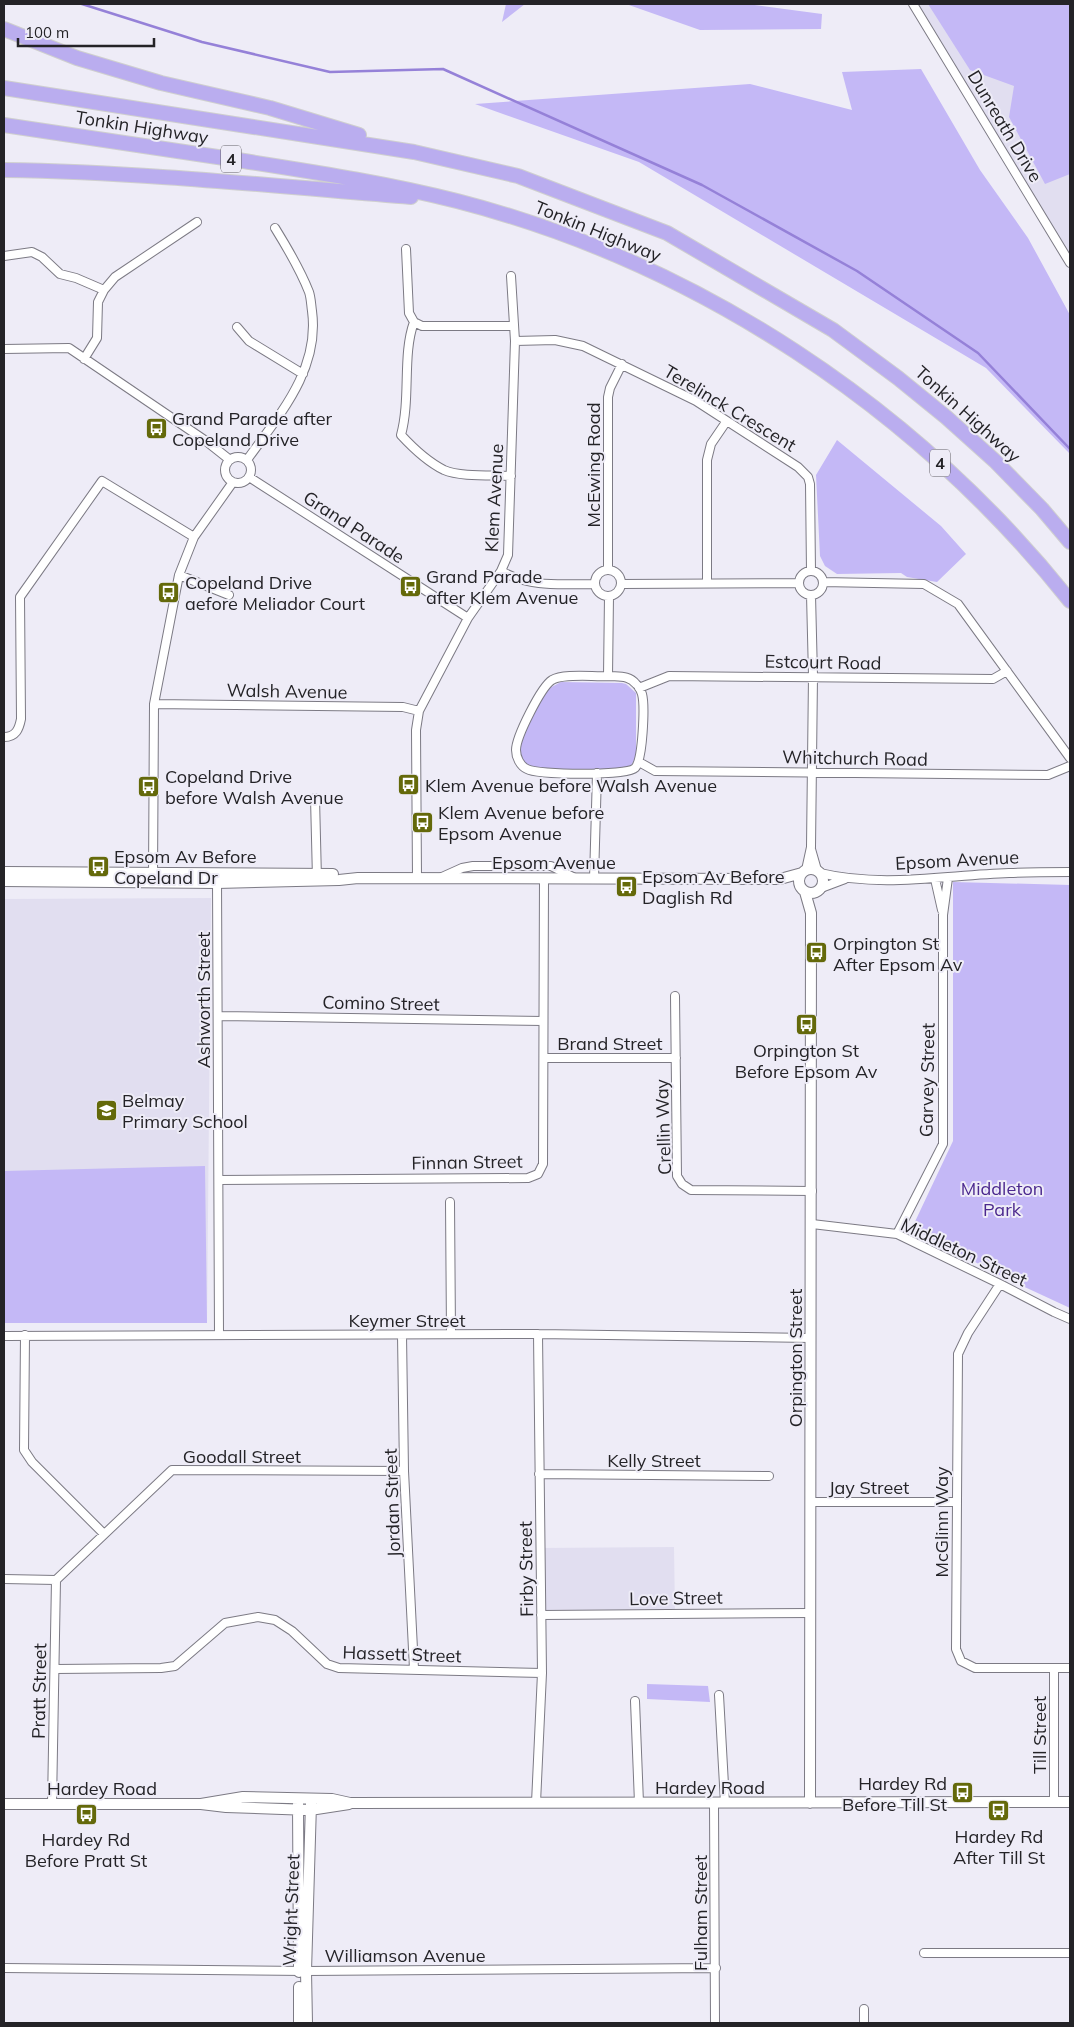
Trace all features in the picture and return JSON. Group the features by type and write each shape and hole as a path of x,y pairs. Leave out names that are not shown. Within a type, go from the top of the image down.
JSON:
{"highway":[{"path":"4,29 77,58 161,84 270,108 414,152"},
{"name":"Tonkin Highway","path":"4,88 414,152 518,176 667,233 834,330 898,378 946,417 995,461 1042,509 1070,542"},
{"name":"Tonkin Highway","path":"4,125 375,182 456,201 532,223 632,262 698,295 790,347 877,410 951,473 984,504 1041,565 1070,601"},
{"path":"4,170 72,171 194,179 456,201"}],"street":[{"name":"Dunreath Drive","path":"913,4 1070,263"},
{"path":"84,359 97,338 98,302 104,290 115,277 197,222"},
{"path":"247,460 291,397 303,374 311,350 313,323 309,294 297,265 275,228"},
{"path":"406,249 409,313 414,322 422,326 514,326"},
{"path":"4,256 32,252 42,257 60,274 76,278 104,290"},
{"name":"Klem Avenue","path":"417,878 416,730 419,711 468,618 501,571 508,555 514,341 512,276"},
{"path":"414,322 409,336 406,417 401,435 415,450 445,470 458,473 511,476"},
{"path":"237,327 249,341 303,374"},
{"name":"Terelinck Crescent","path":"514,341 556,340 583,346 696,401 798,467 808,477 810,484 811,571"},
{"path":"4,349 68,348 206,441 230,460"},
{"name":"McEwing Road","path":"608,569 608,397 610,388 622,364"},
{"path":"707,583 708,460 711,444 726,422"},
{"path":"240,457 247,460 251,466 250,476 240,483 233,482 225,472 230,460 240,457"},
{"name":"Grand Parade","path":"250,476 468,618"},
{"path":"4,737 15,734 20,728 20,597 102,481 194,537"},
{"path":"153,877 154,704 179,575 194,537 233,482"},
{"path":"608,569 616,572 621,578 619,591 609,596 602,595 596,590 594,584 600,572 608,569"},
{"path":"501,571 528,583 594,584"},
{"path":"811,571 819,574 823,582 820,591 811,595 804,593 799,583 802,575 811,571"},
{"path":"179,575 229,595"},
{"path":"823,582 924,584 958,604 1070,758"},
{"path":"621,584 799,583"},
{"path":"811,595 813,676 811,847 804,871 799,880 803,889 819,890 823,881 811,847"},
{"path":"608,676 609,596"},
{"name":"Estcourt Road","path":"639,688 668,676 993,679 1007,671"},
{"path":"608,676 630,679 639,688 642,694 642,746 639,762 634,769 627,772 597,773 535,772 523,766 518,760 517,740 543,689 550,681 558,677 608,676"},
{"name":"Walsh Avenue","path":"154,704 404,707 419,711"},
{"name":"Whitchurch Road","path":"639,762 655,771 1048,775 1070,766"},
{"path":"594,879 597,773"},
{"path":"314,798 317,877"},
{"path":"438,878 462,868 473,866 551,866 575,878"},
{"path":"804,871 812,869 819,872"},
{"name":"Epsom Avenue","path":"4,872 217,878 317,877 343,874 358,878 780,879 804,871"},
{"name":"Epsom Avenue","path":"819,872 845,879 935,879 1008,873 1070,872"},
{"name":"Epsom Avenue","path":"4,881 153,877"},
{"name":"Ashworth Street","path":"217,878 219,1335"},
{"name":"Finnan Street","path":"219,1180 528,1178 538,1174 543,1164 544,878"},
{"name":"Garvey Street","path":"897,1234 943,1144 943,915 948,878"},
{"name":"Epsom Avenue","path":"780,879 803,889"},
{"name":"Epsom Avenue","path":"819,890 845,879"},
{"name":"Garvey Street","path":"935,879 943,915"},
{"name":"Orpington Street","path":"803,889 811,913 810,1803"},
{"name":"Orpington Street","path":"811,913 819,890"},
{"name":"Crellin Way","path":"675,996 677,1176 682,1184 691,1190 812,1191"},
{"name":"Comino Street","path":"219,1016 543,1020"},
{"name":"Brand Street","path":"544,1058 676,1058"},
{"path":"450,1202 451,1334"},
{"name":"Middleton Street","path":"812,1224 897,1234 1070,1319"},
{"name":"McGlinn Way","path":"1000,1284 968,1333 958,1354 956,1649 961,1661 975,1668 1070,1668"},
{"name":"Keymer Street","path":"4,1336 538,1334 811,1338"},
{"name":"Firby Street","path":"536,1803 542,1674 538,1334"},
{"path":"25,1335 24,1450 32,1462 104,1534"},
{"name":"Jordan Street","path":"402,1335 404,1471 414,1669"},
{"name":"Goodall Street","path":"56,1580 172,1470 404,1471"},
{"name":"Kelly Street","path":"539,1474 769,1476"},
{"name":"Jay Street","path":"811,1502 956,1502"},
{"path":"4,1579 56,1580"},
{"name":"Pratt Street","path":"52,1804 56,1580"},
{"name":"Love Street","path":"541,1615 810,1612"},
{"name":"Hassett Street","path":"55,1669 161,1668 175,1666 225,1623 258,1617 275,1620 292,1631 328,1664 339,1668 542,1674"},
{"name":"Till Street","path":"1054,1668 1054,1802"},
{"name":"Fulham Street","path":"716,2023 720,1803 719,1695"},
{"path":"635,1700 639,1803"},
{"name":"Hardey Road","path":"200,1804 243,1797 332,1799 350,1803 1070,1802"},
{"name":"Wright Street","path":"298,1798 306,2023"},
{"name":"Wright Street","path":"299,2023 311,1798"},
{"name":"Hardey Road","path":"4,1804 200,1804 226,1808 310,1810 336,1807 350,1803"},
{"path":"924,1953 1070,1953"},
{"name":"Williamson Avenue","path":"4,1968 303,1971 716,1968"},
{"path":"864,2009 864,2023"}],"shaded area":[{"path":"913,4 1070,4 1070,263"},
{"name":"Belmay Primary School","path":"211,898 207,1323 4,1323 4,899"},
{"path":"674,1547 675,1613 541,1615 540,1548"}],"green space":[{"path":"506,4 525,4 502,22"},
{"path":"626,4 747,4 822,14 821,29 700,30"},
{"path":"928,4 1070,4 1070,174 1045,184 1009,117 1014,86 970,70"},
{"path":"921,69 980,170 1028,238 1070,315 1070,454 986,368 639,162 475,104 750,84 852,110 842,72"},
{"path":"837,440 941,526 966,554 937,582 907,577 901,573 837,574 825,566 820,556 816,475"},
{"path":"561,682 622,683 626,684 636,693 636,756 631,766 623,770 534,769 522,762 518,753 519,742 546,690"},
{"name":"Middleton Park","path":"953,882 1070,885 1070,1308 1003,1277 912,1228 953,1141"},
{"path":"205,1166 207,1323 4,1323 4,1171"},
{"path":"647,1684 708,1686 710,1702 647,1699"}],"waterway":[{"path":"82,4 202,42 330,72 443,69 702,185 857,271 978,353 1070,449"}],"place":[{"name":"Grand Parade after Copeland Drive","path":"156,428"},
{"name":"Grand Parade after Klem Avenue","path":"410,586"},
{"name":"Copeland Drive aefore Meliador Court","path":"169,592"},
{"name":"Klem Avenue before Walsh Avenue","path":"409,785"},
{"name":"Copeland Drive before Walsh Avenue","path":"149,786"},
{"name":"Klem Avenue before Epsom Avenue","path":"422,822"},
{"name":"Epsom Av Before Copeland Dr","path":"98,866"},
{"name":"Epsom Av Before Daglish Rd","path":"626,886"},
{"name":"Orpington St After Epsom Av","path":"817,953"},
{"name":"Orpington St Before Epsom Av","path":"806,1025"},
{"name":"Belmay Primary School","path":"106,1110"},
{"name":"Hardey Rd Before Till St","path":"963,1793"},
{"name":"Hardey Rd After Till St","path":"999,1811"},
{"name":"Hardey Rd Before Pratt St","path":"86,1814"}]}
